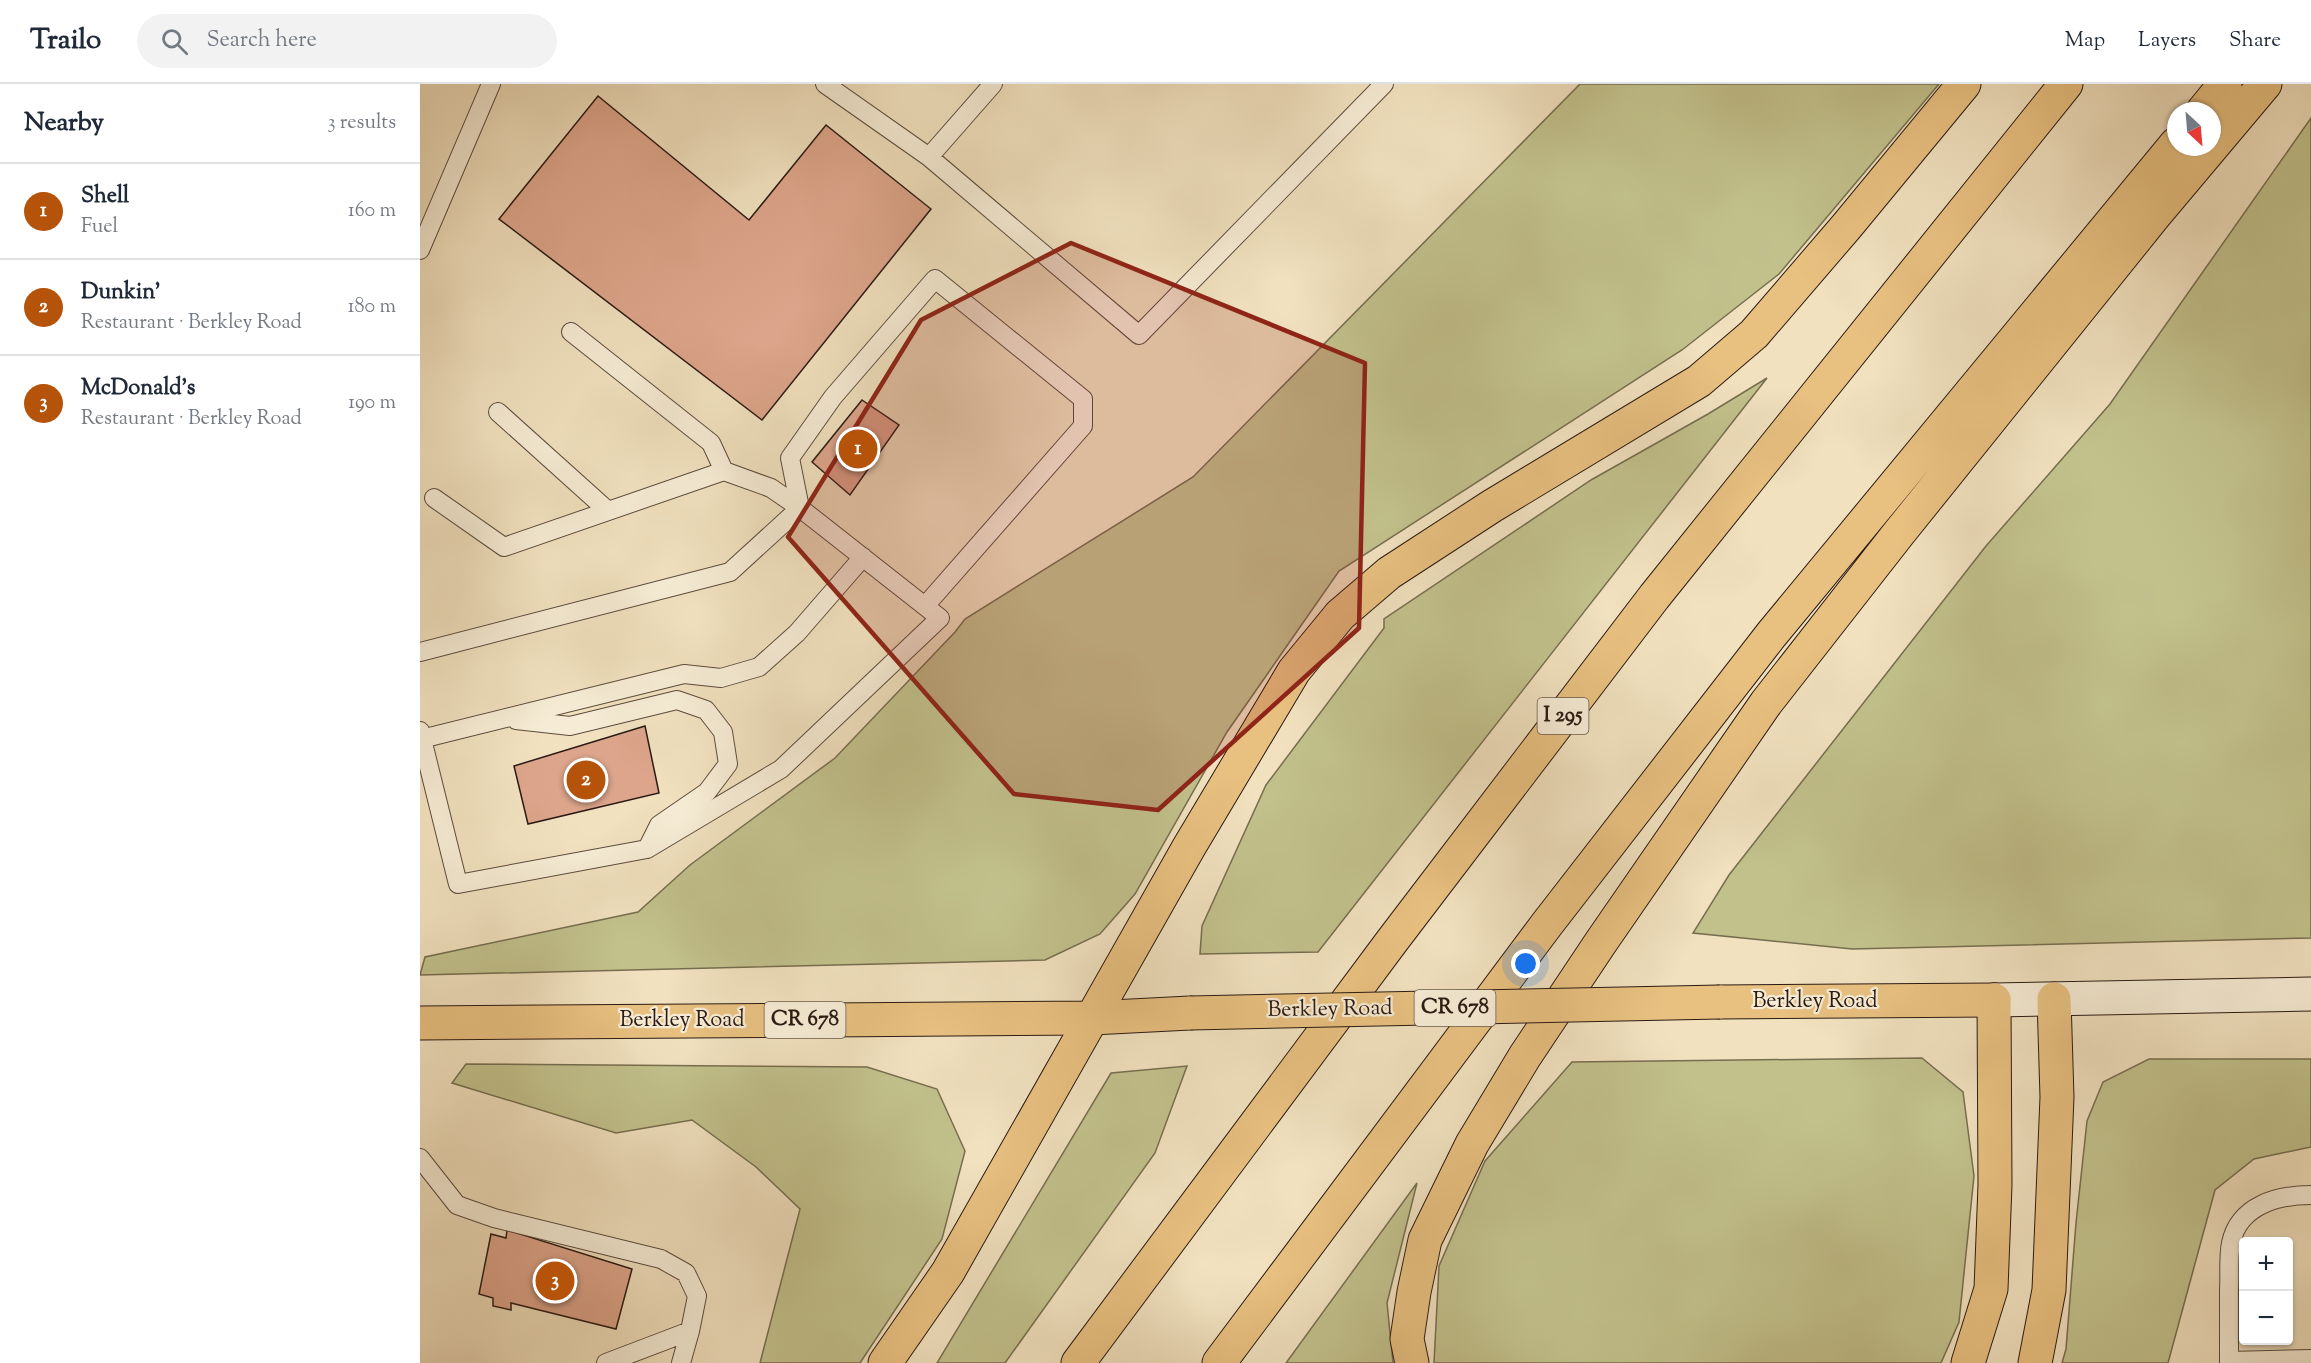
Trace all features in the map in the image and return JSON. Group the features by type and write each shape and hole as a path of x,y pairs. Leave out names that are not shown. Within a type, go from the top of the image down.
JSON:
{"main road":[{"path":"885,1363 948,1272 1189,847 1294,671 1340,615 1398,567 1492,506 1707,375 1754,334 1964,84"},
{"name":"I 295","path":"1078,1363 1405,923 1647,606 2066,84"},
{"path":"2210,102 2225,84"},
{"path":"1412,1363 1407,1339 1425,1240 1472,1144 1525,1056 1594,951 1766,703 1899,533 2154,216 2265,84"},
{"path":"1219,1363 1547,924 1771,635 2167,155"},
{"name":"Berkley Road","path":"420,1023 1092,1017 1720,1002 2311,994"},
{"path":"2035,1363 2049,1290 2057,1097 2054,999"},
{"path":"1968,1363 1991,1289 1995,1185 1994,1000"}],"lane":[{"path":"420,250 491,84"},
{"path":"825,84 928,157 1139,335 1384,84"},
{"path":"928,157 993,84"},
{"path":"800,507 790,458 833,397 935,279 1083,399 1083,426 925,606"},
{"path":"571,332 711,444 724,471"},
{"path":"498,412 608,511"},
{"path":"434,498 504,547 724,471 771,488 800,507 940,618 781,770 647,849 458,884 421,735 502,719 684,674 721,678 759,667 797,633 863,557"},
{"path":"420,652 730,572 800,507"},
{"path":"502,719 570,726 677,700 706,710 723,732 728,764 707,792 659,825 647,849"},
{"path":"420,1158 457,1205 494,1218 661,1259 686,1273 697,1296 681,1363"},
{"path":"2311,1195 2290,1195 2267,1202 2242,1219 2236,1229 2230,1254 2229,1362 2311,1359"},
{"path":"606,1363 690,1331"}],"highlighted area":[{"path":"1071,243 1365,363 1359,628 1158,810 1014,794 788,537 921,320"}],"shaded area":[{"path":"1580,84 1939,84 1779,274 1682,350 1339,571 1227,732 1135,894 1100,934 1045,960 420,975 425,957 638,912 690,865 835,758 965,619 1193,477"},
{"path":"2311,118 2311,938 1852,949 1693,933 1729,875 1986,546 2110,404"},
{"path":"1767,378 1318,952 1200,954 1202,926 1266,785 1384,628 1384,619 1591,480"},
{"path":"1922,1058 1963,1092 1974,1176 1959,1322 1941,1363 1434,1363 1439,1266 1485,1161 1572,1062"},
{"path":"2149,1059 2311,1059 2311,1147 2254,1159 2215,1190 2168,1363 2062,1363 2066,1349 2087,1121 2103,1082"},
{"path":"466,1064 867,1067 937,1089 965,1151 942,1239 860,1363 760,1363 800,1209 756,1167 692,1120 616,1133 452,1083"},
{"path":"1187,1066 1155,1153 1005,1363 937,1363 1111,1073"},
{"path":"1417,1183 1387,1303 1393,1363 1286,1363"}],"building":[{"path":"598,96 749,220 826,125 931,209 762,420 499,219"},
{"path":"862,400 899,425 850,495 812,462"},
{"path":"645,726 659,793 528,824 514,766"},
{"path":"507,1230 632,1269 616,1329 511,1303 511,1310 493,1306 493,1298 479,1294 491,1234 506,1238"}],"place":[{"name":"Shell","path":"858,449"},
{"name":"Dunkin'","path":"586,780"},
{"name":"McDonald's","path":"555,1281"}]}
